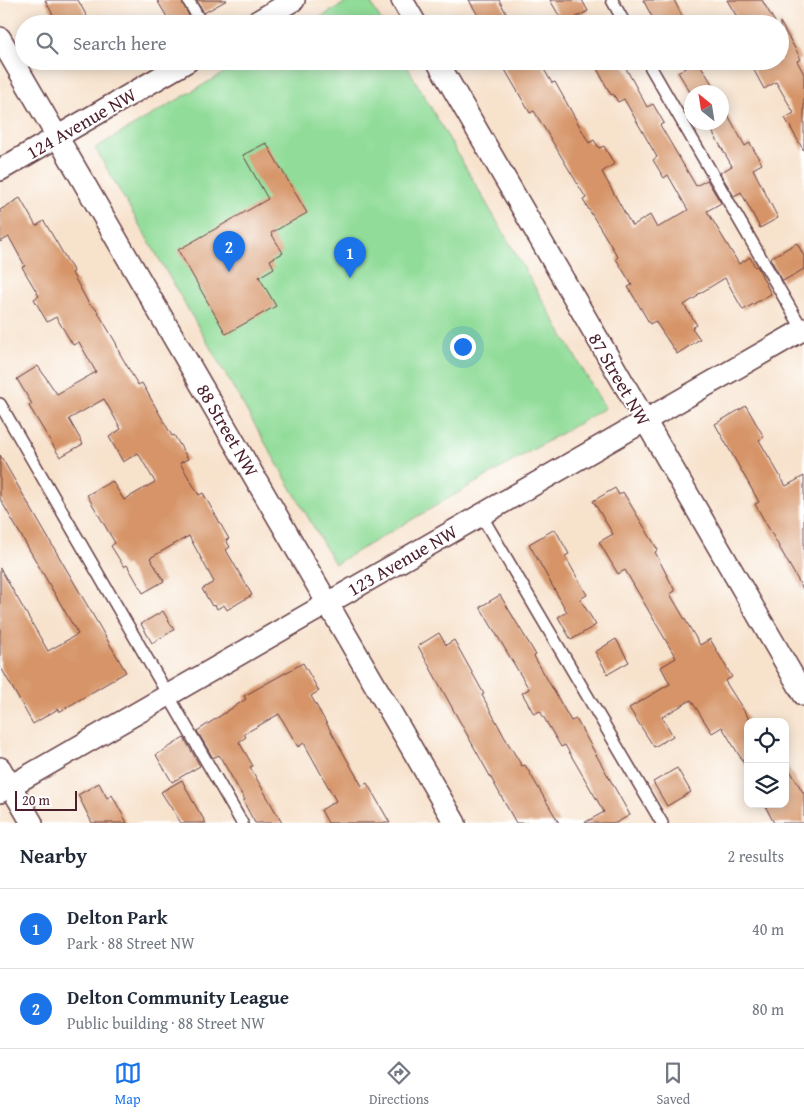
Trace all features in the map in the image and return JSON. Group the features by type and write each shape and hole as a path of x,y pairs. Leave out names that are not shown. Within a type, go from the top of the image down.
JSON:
{"street":[{"path":"268,15 294,0"},
{"path":"402,0 411,15"},
{"name":"88 Street NW","path":"0,38 15,64"},
{"name":"88 Street NW","path":"18,70 329,602 455,823"},
{"name":"124 Avenue NW","path":"0,170 172,70"},
{"name":"87 Street NW","path":"442,70 804,695"},
{"name":"123 Avenue NW","path":"4,782 168,695 804,330"},
{"path":"4,782 32,823"}],"lane":[{"path":"188,0 197,15"},
{"path":"612,0 620,15"},
{"path":"652,70 804,330"},
{"path":"0,404 242,823"},
{"path":"481,515 662,823"}],"green space":[{"path":"350,0 369,0 378,15 324,15"},
{"path":"229,70 409,70 605,408 335,564 95,148"}],"building":[{"path":"45,0 78,0 86,15 53,15"},
{"path":"157,0 181,0 188,15 166,15"},
{"path":"197,0 227,0 204,13"},
{"path":"469,0 499,0 507,15 478,15"},
{"path":"550,0 582,0 588,11 581,15 559,15"},
{"path":"643,0 674,0 682,15 651,15"},
{"path":"727,0 762,0 771,15 736,15"},
{"path":"789,38 801,59 797,61 804,74 804,151 785,118 794,113 776,82 764,89 754,70 789,70"},
{"path":"505,70 544,70 552,83 555,82 589,143 594,140 599,148 604,146 614,164 602,172 632,226 650,215 657,228 688,210 668,175 664,178 653,160 657,157 624,99 618,102 613,94 611,95 598,70 627,70 647,107 653,104 664,123 660,125 696,186 707,180 721,203 707,211 739,264 750,257 755,267 757,266 771,294 743,310 725,278 697,295 684,305 697,325 692,328 700,339 677,354 655,321 650,324 628,287 632,285 616,259 618,257 583,200 586,198 534,111 530,113"},
{"path":"682,70 704,70 713,85 686,85 678,72"},
{"path":"729,117 745,146 750,143 762,164 753,169 778,218 760,228 741,192 734,196 720,173 732,166 711,130 729,130"},
{"path":"266,143 307,213 271,233 283,253 270,260 274,268 259,277 276,306 226,334 178,250 268,199 243,155"},
{"path":"20,198 36,226 44,221 74,272 72,273 89,304 96,309 138,385 142,383 172,436 174,435 188,459 180,463 199,495 203,493 229,539 226,540 230,547 226,550 252,595 227,610 224,605 217,609 215,605 212,606 202,589 214,582 189,536 150,558 164,581 143,593 127,565 124,567 111,546 115,543 87,495 112,481 124,500 155,482 138,453 123,462 109,437 121,429 104,399 69,419 83,444 60,457 29,406 32,404 17,379 38,366 57,394 96,372 79,342 73,345 56,317 47,322 34,299 39,296 22,267 25,266 9,237 0,242 0,210"},
{"path":"797,243 804,256 804,269 783,281 770,258"},
{"path":"746,406 764,437 759,440 786,486 804,476 804,591 755,504 759,502 715,424"},
{"path":"0,455 126,672 59,712 58,709 33,724 0,666 0,568 48,651 78,634 0,499"},
{"path":"615,488 619,495 623,492 658,550 655,552 675,591 670,594 700,645 710,639 732,677 725,681 748,717 744,718 744,763 722,727 712,733 691,700 662,717 673,736 654,747 629,708 670,684 661,667 676,658 625,570 618,574 599,542 613,534 593,501"},
{"path":"555,529 569,554 565,556 587,595 580,599 596,625 571,640 558,617 567,612 529,544"},
{"path":"500,595 536,655 534,656 571,721 576,719 630,815 616,823 584,823 604,812 565,745 561,747 540,711 534,714 522,693 529,689 480,607"},
{"path":"163,611 174,630 152,643 141,624"},
{"path":"439,633 446,645 454,640 484,694 482,695 505,738 522,766 525,765 559,823 516,823 418,646"},
{"path":"616,639 629,662 608,674 595,652"},
{"path":"303,663 319,691 311,696 362,786 367,783 390,823 328,823 321,810 336,801 304,743 298,747 279,714 244,734 246,737 239,742 253,766 250,767 282,823 255,823 243,801 245,800 219,755 213,758 197,731 246,699 244,696"},
{"path":"184,738 200,766 172,782 156,755"},
{"path":"677,768 691,792 667,806 653,782"},
{"path":"789,769 804,794 804,823 774,823 766,808 789,808"},
{"path":"182,780 206,823 181,823 161,792"},
{"path":"99,783 107,798 112,795 127,823 92,823 78,795"}],"place":[{"name":"Delton Community League","path":"229,272"},
{"name":"Delton Park","path":"350,278"}]}
